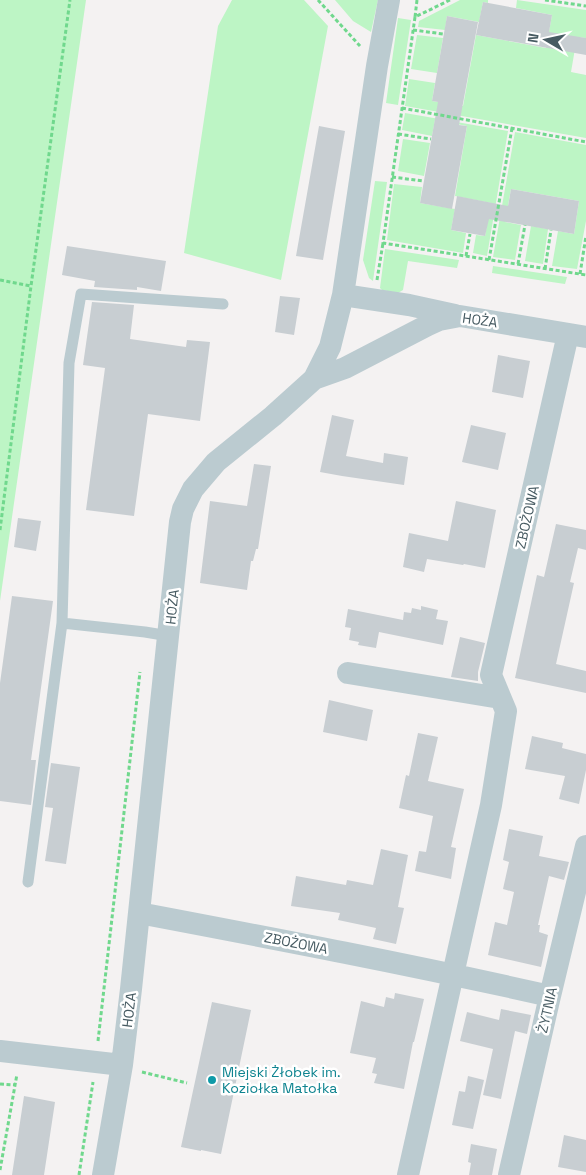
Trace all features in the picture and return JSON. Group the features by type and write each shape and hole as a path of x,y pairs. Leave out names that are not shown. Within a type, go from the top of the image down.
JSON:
{"street":[{"path":"314,379 330,347 343,295 389,0"},
{"path":"343,295 409,305 460,316"},
{"name":"HOŻA","path":"103,1175 122,1065 132,989 180,522 183,509 193,489 216,462 314,379 345,368 440,320 460,316 577,336"},
{"name":"ZBOŻOWA","path":"408,1175 491,805 506,711 491,675 577,336"},
{"path":"348,673 500,698"},
{"name":"ŻYTNIA","path":"509,1175 586,846"},
{"name":"ZBOŻOWA","path":"139,913 354,954 550,996"},
{"path":"0,1051 122,1065"}],"lane":[{"path":"28,882 62,623 69,363 81,294 223,304"},
{"path":"62,623 169,636"}],"path":[{"path":"0,530 70,0"},
{"path":"318,0 378,66"},
{"path":"376,285 417,0"},
{"path":"415,16 450,0"},
{"path":"545,0 586,6"},
{"path":"413,30 444,34"},
{"path":"402,108 586,142"},
{"path":"489,260 512,128"},
{"path":"398,134 431,139"},
{"path":"392,177 424,181"},
{"path":"518,264 525,225"},
{"path":"545,269 551,230"},
{"path":"466,256 470,234"},
{"path":"580,274 586,236"},
{"path":"383,243 586,275"},
{"path":"0,280 31,286"},
{"path":"0,1170 18,1069"},
{"path":"0,1084 15,1085"}],"green space":[{"path":"0,0 86,0 0,601"},
{"path":"232,0 304,0 328,26 281,280 184,253 218,26"},
{"path":"335,0 378,0 371,32 353,21"},
{"path":"460,0 488,0 488,3 483,2 479,22 447,16 445,30 418,27 419,21"},
{"path":"517,0 586,10 586,38 577,37 571,72 586,75 586,138 405,106 409,79 435,83 432,101 463,106 476,35 546,48 552,15 516,8"},
{"path":"398,18 411,20 398,105 386,103"},
{"path":"417,35 443,38 437,73 411,69"},
{"path":"405,113 508,131 487,256 473,253 476,235 485,236 491,203 455,196 467,126 435,120 432,136 402,130"},
{"path":"515,132 586,145 586,221 577,269 552,266 558,231 574,234 579,201 511,189 505,222 521,225 515,260 493,257"},
{"path":"403,139 430,143 424,176 398,171"},
{"path":"375,181 387,182 373,281 369,278 363,260"},
{"path":"394,184 422,187 420,203 455,209 451,230 466,233 463,253 387,240"},
{"path":"531,226 548,229 543,264 525,261"},
{"path":"385,249 459,260 457,268 408,261 403,290 398,293 380,288"},
{"path":"493,266 567,277 565,284 492,273"}],"building":[{"path":"483,2 552,15 549,32 586,38 586,55 476,35"},
{"path":"447,16 478,22 459,125 467,126 452,209 420,203 438,102 432,101"},
{"path":"319,126 345,131 323,260 296,256"},
{"path":"511,189 579,201 574,234 489,219 485,236 451,230 457,196 508,206"},
{"path":"67,246 166,261 161,291 137,287 137,290 94,287 95,281 62,275"},
{"path":"280,296 300,298 294,335 275,332"},
{"path":"92,302 134,305 130,339 186,347 187,340 210,342 200,421 148,414 134,516 86,510 105,368 83,365"},
{"path":"498,355 530,361 523,398 492,392"},
{"path":"332,415 354,420 346,456 383,463 384,453 408,457 404,485 320,472"},
{"path":"471,425 506,433 498,470 462,462"},
{"path":"254,464 271,466 258,549 256,549 253,561 251,561 247,590 200,583 210,501 247,506"},
{"path":"456,501 496,510 485,568 427,559 424,572 403,567 409,533 448,541"},
{"path":"18,518 41,521 36,551 14,547"},
{"path":"556,524 586,530 586,550 578,548 570,582 574,583 556,664 586,671 586,693 515,678 537,575 544,577"},
{"path":"12,596 53,601 31,760 36,760 31,805 0,801 0,683"},
{"path":"421,606 438,610 436,619 448,621 443,645 379,632 376,648 358,645 359,642 349,640 351,628 345,627 348,609 403,620 404,612 411,613 412,608 421,610"},
{"path":"460,637 485,643 478,672 478,681 451,677"},
{"path":"329,700 373,710 367,741 323,732"},
{"path":"418,733 438,737 428,781 464,789 451,847 456,848 451,879 415,871 419,851 426,852 433,816 399,808 406,775 409,776"},
{"path":"532,736 563,743 562,748 586,754 586,770 579,804 559,799 565,776 525,769"},
{"path":"51,763 80,767 66,864 45,861 53,808 45,807"},
{"path":"509,829 543,836 539,856 569,862 564,880 549,876 538,925 540,925 539,932 548,935 541,967 488,955 495,922 507,925 514,892 503,889 509,862 503,860"},
{"path":"381,849 408,855 398,907 404,908 396,944 373,939 376,928 338,920 340,913 291,906 296,876 346,885 347,880 373,885"},
{"path":"395,993 424,999 404,1089 374,1083 377,1074 372,1073 376,1058 350,1053 361,1001 384,1007 386,997 394,999"},
{"name":"Miejski Żłobek im. Koziołka Matołka","path":"212,1002 251,1010 221,1154 181,1147"},
{"path":"501,1009 531,1015 527,1034 515,1031 501,1099 483,1095 493,1049 460,1041 467,1012 499,1020"},
{"path":"468,1076 484,1080 473,1129 452,1125 459,1091 465,1092"},
{"path":"24,1096 55,1102 44,1175 12,1175"},
{"path":"564,1135 586,1140 586,1172 558,1167"},
{"path":"471,1144 497,1149 492,1175 469,1175 471,1163 468,1162"}],"place":[{"name":"Miejski Żłobek im. Koziołka Matołka","path":"212,1080"}]}
